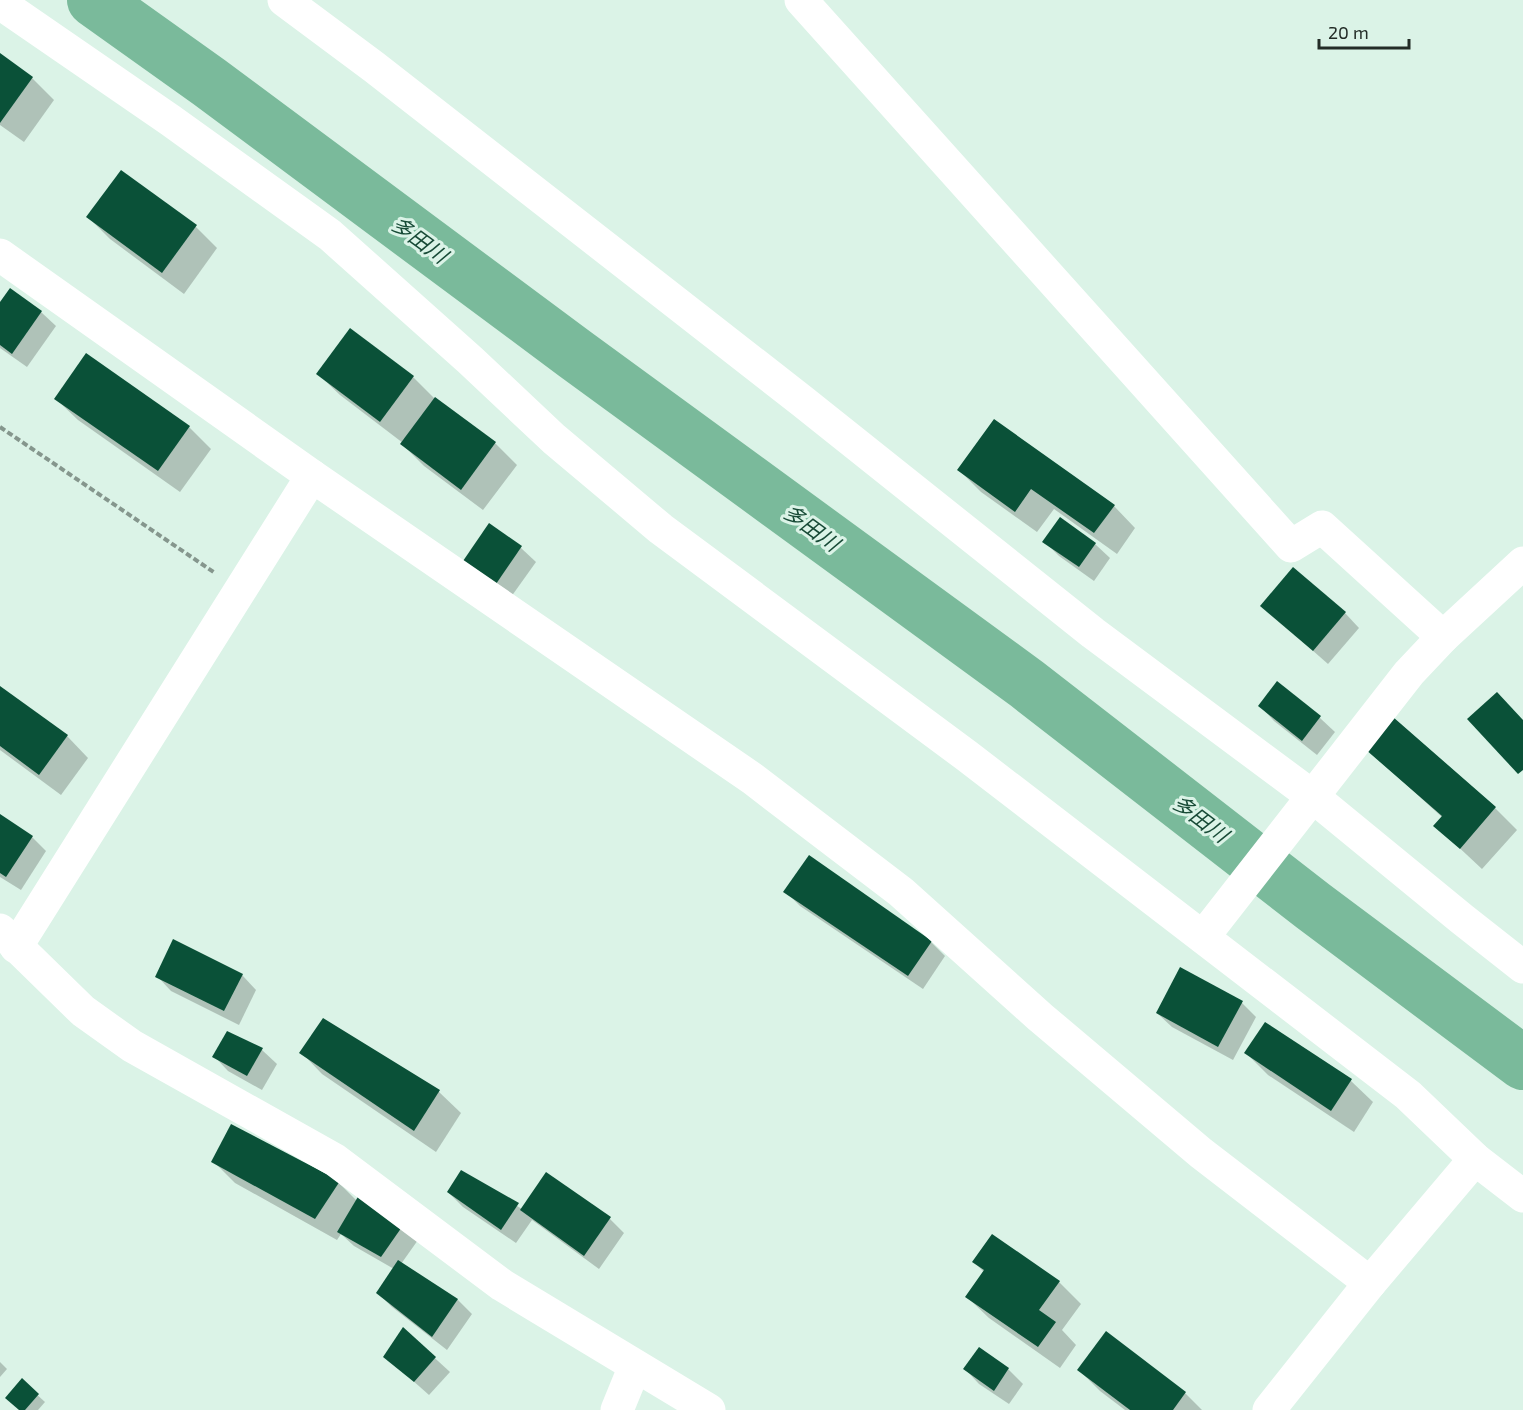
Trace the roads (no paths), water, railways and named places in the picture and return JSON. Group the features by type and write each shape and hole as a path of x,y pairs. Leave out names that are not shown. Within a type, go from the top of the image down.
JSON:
{"street":[{"path":"284,0 374,67 737,350 1093,633 1523,967"},
{"path":"801,0 1292,546 1322,527 1443,637"},
{"path":"0,3 170,120 330,235 470,360 554,439 661,529 1207,932 1408,1095 1475,1160 1523,1196"},
{"path":"0,255 312,476 753,779 901,892 1040,1017 1201,1154 1370,1283"},
{"path":"312,476 240,590 8,939 83,1011 132,1046 335,1160 502,1285 708,1410"},
{"path":"1207,932 1409,673 1443,637 1523,563"},
{"path":"1269,1410 1370,1283 1475,1160"},
{"path":"617,1410 635,1366"}],"waterway":[{"name":"多田川","path":"94,0 209,82 575,354 1027,684 1313,906 1523,1063"}]}
